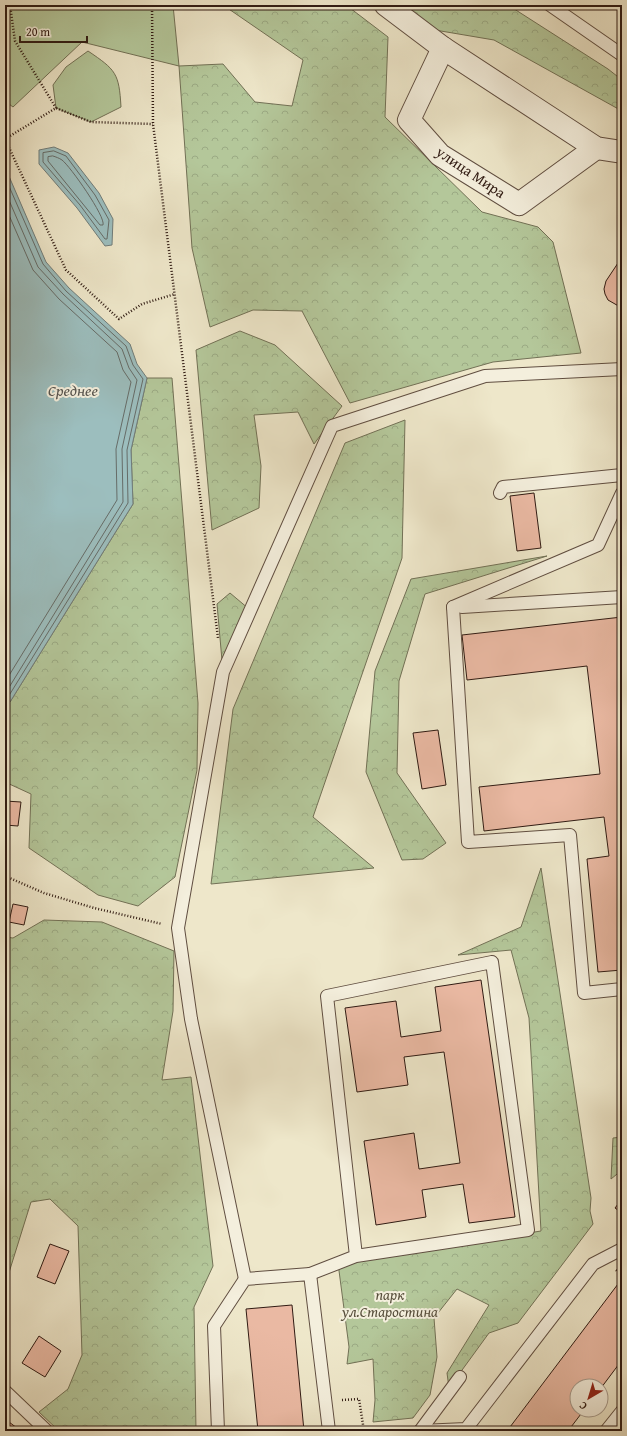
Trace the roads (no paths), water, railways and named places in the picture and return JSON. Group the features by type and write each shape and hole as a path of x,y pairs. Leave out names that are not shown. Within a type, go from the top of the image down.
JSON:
{"street":[{"path":"386,5 443,48 596,148 622,152"},
{"name":"улица Мира","path":"443,48 409,120 440,154 519,204 596,148"}],"lane":[{"path":"550,5 622,54"},
{"path":"218,1431 214,1326 245,1279 191,1019 178,928 223,672 332,426 485,376 622,369"},
{"path":"500,493 503,487 622,475"},
{"path":"452,607 598,545 622,493"},
{"path":"452,607 622,597"},
{"path":"452,607 468,842 570,835 584,993 622,989"},
{"path":"245,1279 310,1274 356,1256 528,1230 492,962 327,996 356,1256"},
{"path":"420,1431 466,1429 593,1264 622,1248"},
{"path":"310,1274 329,1431"},
{"path":"420,1431 460,1377"},
{"path":"5,1391 48,1431"},
{"path":"606,1431 622,1411"}],"water":[{"path":"54,147 68,153 99,193 113,219 112,245 105,246 77,208 39,164 39,150"},
{"name":"Среднее","path":"5,167 46,262 69,288 130,344 137,364 147,378 131,450 133,504 10,702 5,707"}],"park label":[{"name":"парк ул.Старостина","path":"390,1302"}]}
